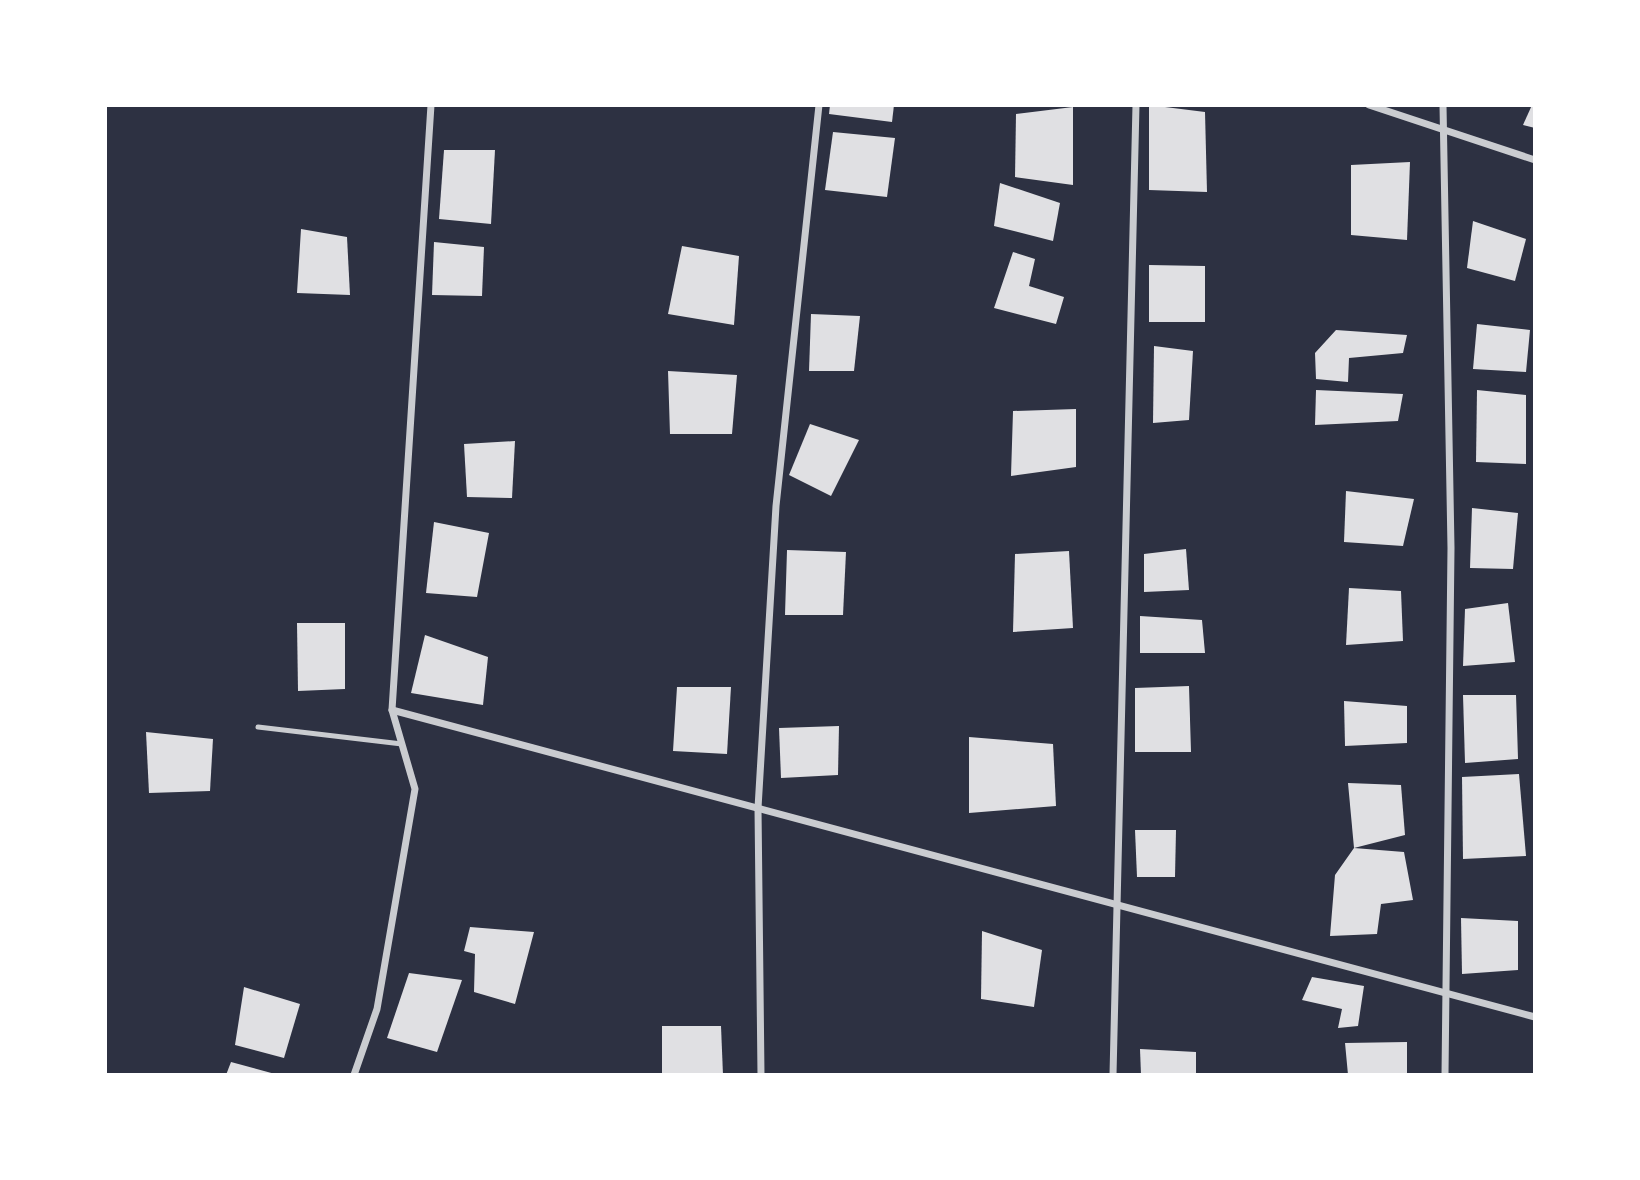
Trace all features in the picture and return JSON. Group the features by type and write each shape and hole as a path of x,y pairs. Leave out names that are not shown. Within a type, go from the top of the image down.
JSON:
{"street":[{"path":"354,1075 377,1009 415,789 392,710 431,105"},
{"path":"761,1075 758,808 776,506 819,105"},
{"path":"1114,1075 1115,904 1136,105"},
{"path":"1369,105 1535,160"},
{"path":"1443,105 1451,548 1445,1075"},
{"path":"392,710 1535,1017"}],"lane":[{"path":"258,727 402,744"}],"building":[{"path":"830,105 894,105 892,122 829,114"},
{"path":"1149,105 1205,112 1207,192 1149,190"},
{"path":"1532,105 1535,105 1535,128 1523,125"},
{"path":"1073,107 1073,185 1015,177 1016,114"},
{"path":"833,132 895,138 887,197 825,190"},
{"path":"444,150 495,150 491,224 439,219"},
{"path":"1410,162 1407,240 1351,235 1351,165"},
{"path":"1000,183 1060,203 1053,241 994,226"},
{"path":"1473,221 1526,239 1515,281 1467,268"},
{"path":"301,229 347,237 350,295 297,293"},
{"path":"434,242 484,247 482,296 432,295"},
{"path":"682,246 739,256 734,325 668,314"},
{"path":"1013,252 1035,259 1029,286 1064,297 1056,324 994,308"},
{"path":"1149,265 1205,266 1205,322 1149,322"},
{"path":"811,314 860,316 854,371 809,371"},
{"path":"1477,324 1530,330 1526,372 1473,369"},
{"path":"1336,330 1407,335 1403,353 1349,358 1348,382 1316,379 1315,353"},
{"path":"1154,346 1193,351 1189,420 1153,423"},
{"path":"668,371 737,375 732,434 670,434"},
{"path":"1316,390 1403,394 1398,421 1315,425"},
{"path":"1477,390 1526,395 1526,464 1476,462"},
{"path":"1076,409 1076,467 1011,476 1013,411"},
{"path":"810,424 859,440 831,496 789,475"},
{"path":"515,441 512,498 467,497 464,444"},
{"path":"1346,491 1414,499 1403,546 1344,542"},
{"path":"1472,508 1518,513 1513,569 1470,568"},
{"path":"434,522 489,533 477,597 426,593"},
{"path":"1186,549 1189,590 1144,592 1144,554"},
{"path":"787,550 846,552 843,615 785,615"},
{"path":"1069,551 1073,628 1013,632 1015,554"},
{"path":"1349,588 1401,591 1403,641 1346,645"},
{"path":"1508,603 1515,662 1463,666 1465,609"},
{"path":"1140,616 1202,620 1205,653 1140,653"},
{"path":"297,623 345,623 345,689 298,691"},
{"path":"425,635 488,657 483,705 411,693"},
{"path":"1189,686 1191,752 1135,752 1135,688"},
{"path":"677,687 731,687 727,754 673,751"},
{"path":"1463,695 1516,695 1518,759 1465,763"},
{"path":"1344,701 1407,706 1407,743 1345,746"},
{"path":"839,726 838,775 781,778 779,728"},
{"path":"146,732 213,739 210,791 149,793"},
{"path":"969,737 1053,744 1056,806 969,813"},
{"path":"1519,774 1526,856 1463,859 1462,777"},
{"path":"1348,783 1401,785 1405,835 1354,848"},
{"path":"1135,830 1176,830 1175,877 1137,877"},
{"path":"1354,848 1404,852 1413,900 1381,904 1377,934 1330,936 1335,875"},
{"path":"1461,918 1518,921 1518,970 1462,974"},
{"path":"470,927 534,932 515,1004 474,992 475,954 464,951"},
{"path":"982,931 1042,950 1034,1007 981,999"},
{"path":"409,973 462,980 437,1052 387,1038"},
{"path":"1312,977 1364,986 1358,1026 1338,1028 1342,1009 1302,1000"},
{"path":"244,987 300,1004 284,1058 235,1045"},
{"path":"662,1026 721,1026 723,1075 662,1075"},
{"path":"1407,1042 1407,1075 1348,1075 1345,1043"},
{"path":"1140,1049 1196,1052 1196,1075 1141,1075"},
{"path":"231,1062 275,1074 275,1075 226,1075"}]}
